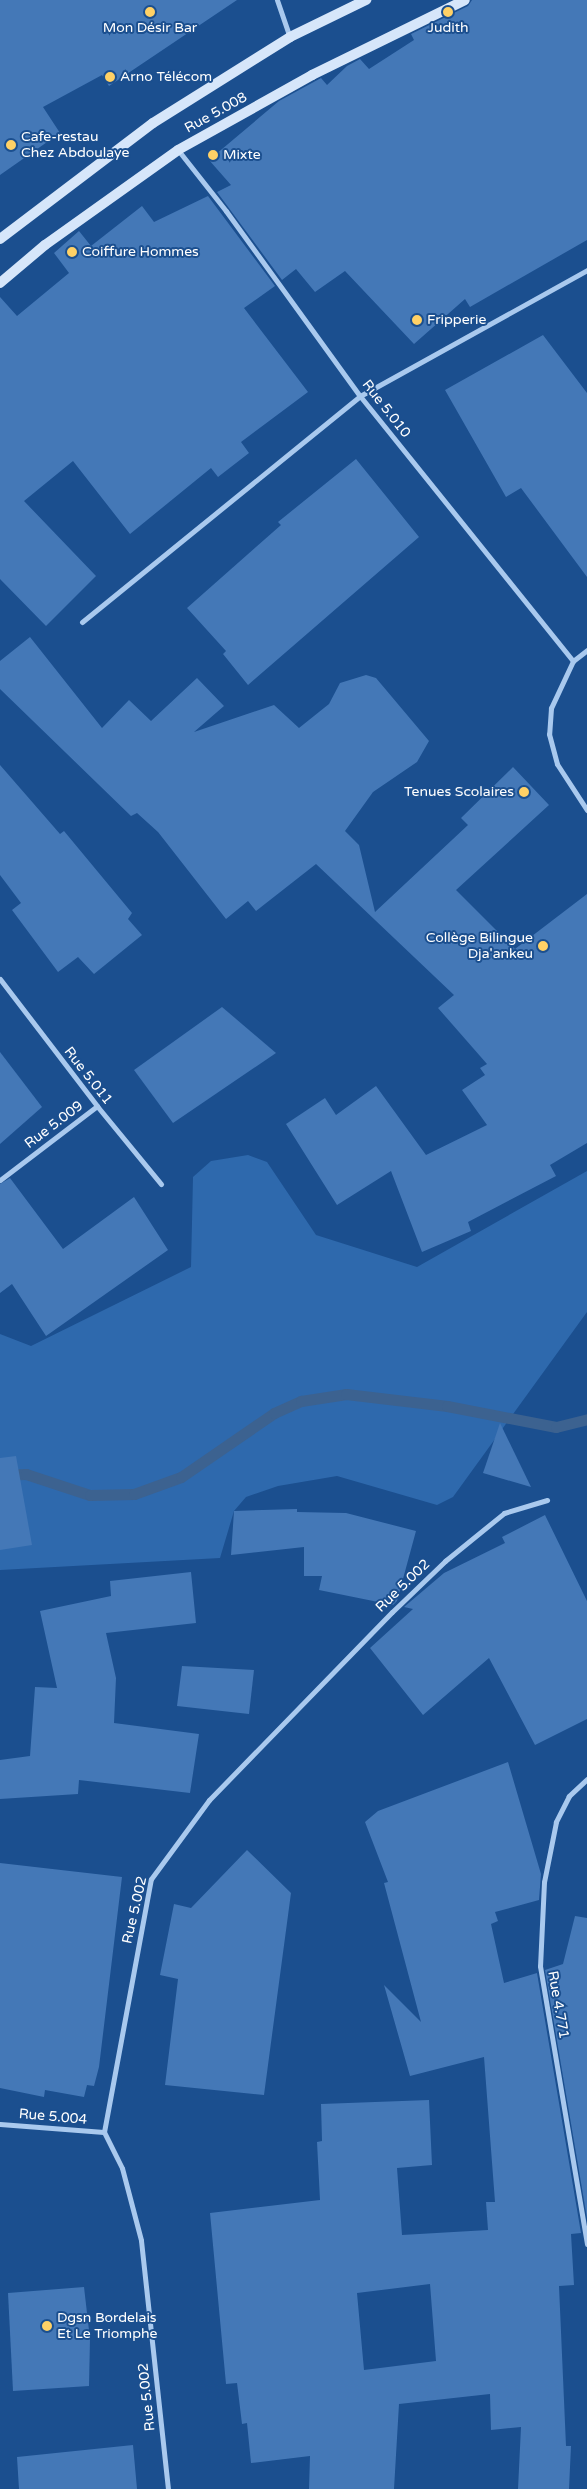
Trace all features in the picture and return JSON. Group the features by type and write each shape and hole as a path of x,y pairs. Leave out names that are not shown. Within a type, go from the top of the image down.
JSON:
{"main road":[{"name":"Rue 5.008","path":"0,239 153,123 290,37 366,0"},
{"name":"Rue 5.008","path":"0,283 45,245 178,150 312,75 465,0"}],"street":[{"path":"277,0 290,37"},
{"name":"Rue 5.010","path":"178,150 226,211 360,396 573,661"},
{"path":"82,622 360,396 587,270"},
{"path":"587,650 573,661 551,708 548,734 558,764 587,810"},
{"name":"Rue 5.011","path":"0,979 97,1106 161,1184"},
{"name":"Rue 5.009","path":"0,1180 97,1106"},
{"name":"Rue 5.002","path":"168,2489 141,2240 122,2168 104,2132 151,1879 209,1800 392,1612 446,1561 504,1513 547,1500"},
{"name":"Rue 4.771","path":"587,1779 569,1796 556,1822 544,1882 540,1966 587,2244"},
{"name":"Rue 5.004","path":"0,2124 104,2132"}],"shaded area":[{"path":"248,1155 267,1162 316,1235 417,1267 587,1171 587,1312 453,1497 437,1505 337,1476 278,1486 246,1497 234,1511 220,1558 0,1570 0,1334 31,1346 191,1267 193,1177 211,1161"}],"building":[{"path":"0,0 237,0 109,86 102,75 43,107 60,133 0,175"},
{"path":"472,0 587,0 587,240 470,307 465,299 414,344 345,271 315,292 296,269 282,280 217,192 231,185 209,160 279,101 321,78 327,85 347,66 360,59 369,69 414,40 411,34 468,6"},
{"path":"208,196 275,286 244,308 308,392 241,442 249,453 218,477 211,468 130,534 73,461 24,501 96,576 46,626 0,579 0,297 17,316 69,273 54,253 79,231 91,246 142,206 154,222"},
{"path":"543,335 587,393 587,577 521,488 506,497 445,390"},
{"path":"356,459 419,537 248,685 223,654 226,651 187,608 281,525 278,522"},
{"path":"30,637 102,728 129,700 151,721 197,678 224,706 194,732 274,705 299,728 329,704 340,683 366,675 376,678 429,741 417,762 373,792 345,831 359,845 375,912 468,825 461,818 513,767 549,805 456,890 515,949 587,894 587,1143 550,1165 556,1176 468,1222 471,1231 422,1252 391,1171 337,1205 286,1124 325,1098 336,1115 376,1086 426,1155 487,1125 462,1090 485,1075 480,1068 487,1064 438,1008 454,995 316,864 256,911 248,901 226,919 158,832 137,813 131,816 0,689 0,661"},
{"path":"0,765 60,834 64,831 132,913 128,919 142,935 94,974 78,957 58,972 12,910 21,903 0,875"},
{"path":"222,1007 276,1053 173,1123 134,1070"},
{"path":"0,1052 42,1107 0,1144"},
{"path":"10,1178 63,1249 134,1197 168,1250 46,1336 12,1284 0,1293 0,1184"},
{"path":"500,1423 531,1487 483,1473"},
{"path":"16,1456 32,1545 0,1550 0,1458"},
{"path":"297,1509 297,1512 346,1513 416,1531 397,1601 393,1605 319,1590 322,1576 304,1576 304,1547 231,1555 234,1511"},
{"path":"545,1515 587,1601 587,1719 535,1745 489,1658 423,1715 370,1648 413,1609 404,1607 444,1573 505,1543 502,1537"},
{"path":"191,1572 196,1623 106,1633 116,1678 114,1723 199,1734 190,1793 79,1780 78,1794 0,1799 0,1760 30,1756 35,1687 57,1688 40,1611 111,1596 110,1581"},
{"path":"182,1666 254,1670 249,1714 177,1706"},
{"path":"508,1762 541,1874 539,1900 495,1912 498,1921 491,1924 504,1983 537,1973 581,2233 571,2234 574,2285 559,2286 566,2446 571,2446 569,2489 518,2489 521,2427 491,2430 490,2394 399,2404 394,2489 309,2489 310,2456 251,2463 247,2423 242,2424 237,2383 226,2384 210,2213 320,2200 317,2142 322,2141 321,2104 429,2100 432,2165 397,2168 402,2235 488,2230 486,2202 495,2202 484,2057 410,2076 384,1985 421,2022 384,1883 388,1882 365,1822 378,1811","holes":["430,2284 436,2361 364,2370 357,2293"]},
{"path":"247,1850 291,1893 264,2095 165,2085 178,1979 160,1975 174,1904 191,1908"},
{"path":"0,1863 122,1877 99,2067 94,2086 87,2085 84,2097 45,2090 44,2097 0,2088"},
{"path":"575,1916 587,1918 587,2218 545,1970 563,1964"},
{"path":"84,2287 90,2339 89,2386 13,2391 8,2293"},
{"path":"133,2445 137,2489 19,2489 17,2457"}],"waterway":[{"path":"0,1475 26,1474 90,1495 134,1494 181,1477 274,1413 301,1401 346,1394 447,1406 556,1427 587,1419"}],"place":[{"name":"Mon Désir Bar","path":"150,12"},
{"name":"Judith","path":"448,12"},
{"name":"Arno Télécom","path":"110,77"},
{"name":"Cafe-restau Chez Abdoulaye","path":"11,145"},
{"name":"Mixte","path":"213,155"},
{"name":"Coiffure Hommes","path":"72,252"},
{"name":"Fripperie","path":"417,320"},
{"name":"Tenues Scolaires","path":"524,792"},
{"name":"Collège Bilingue Dja'ankeu","path":"543,946"},
{"name":"Dgsn Bordelais Et Le Triomphe","path":"47,2326"}]}
